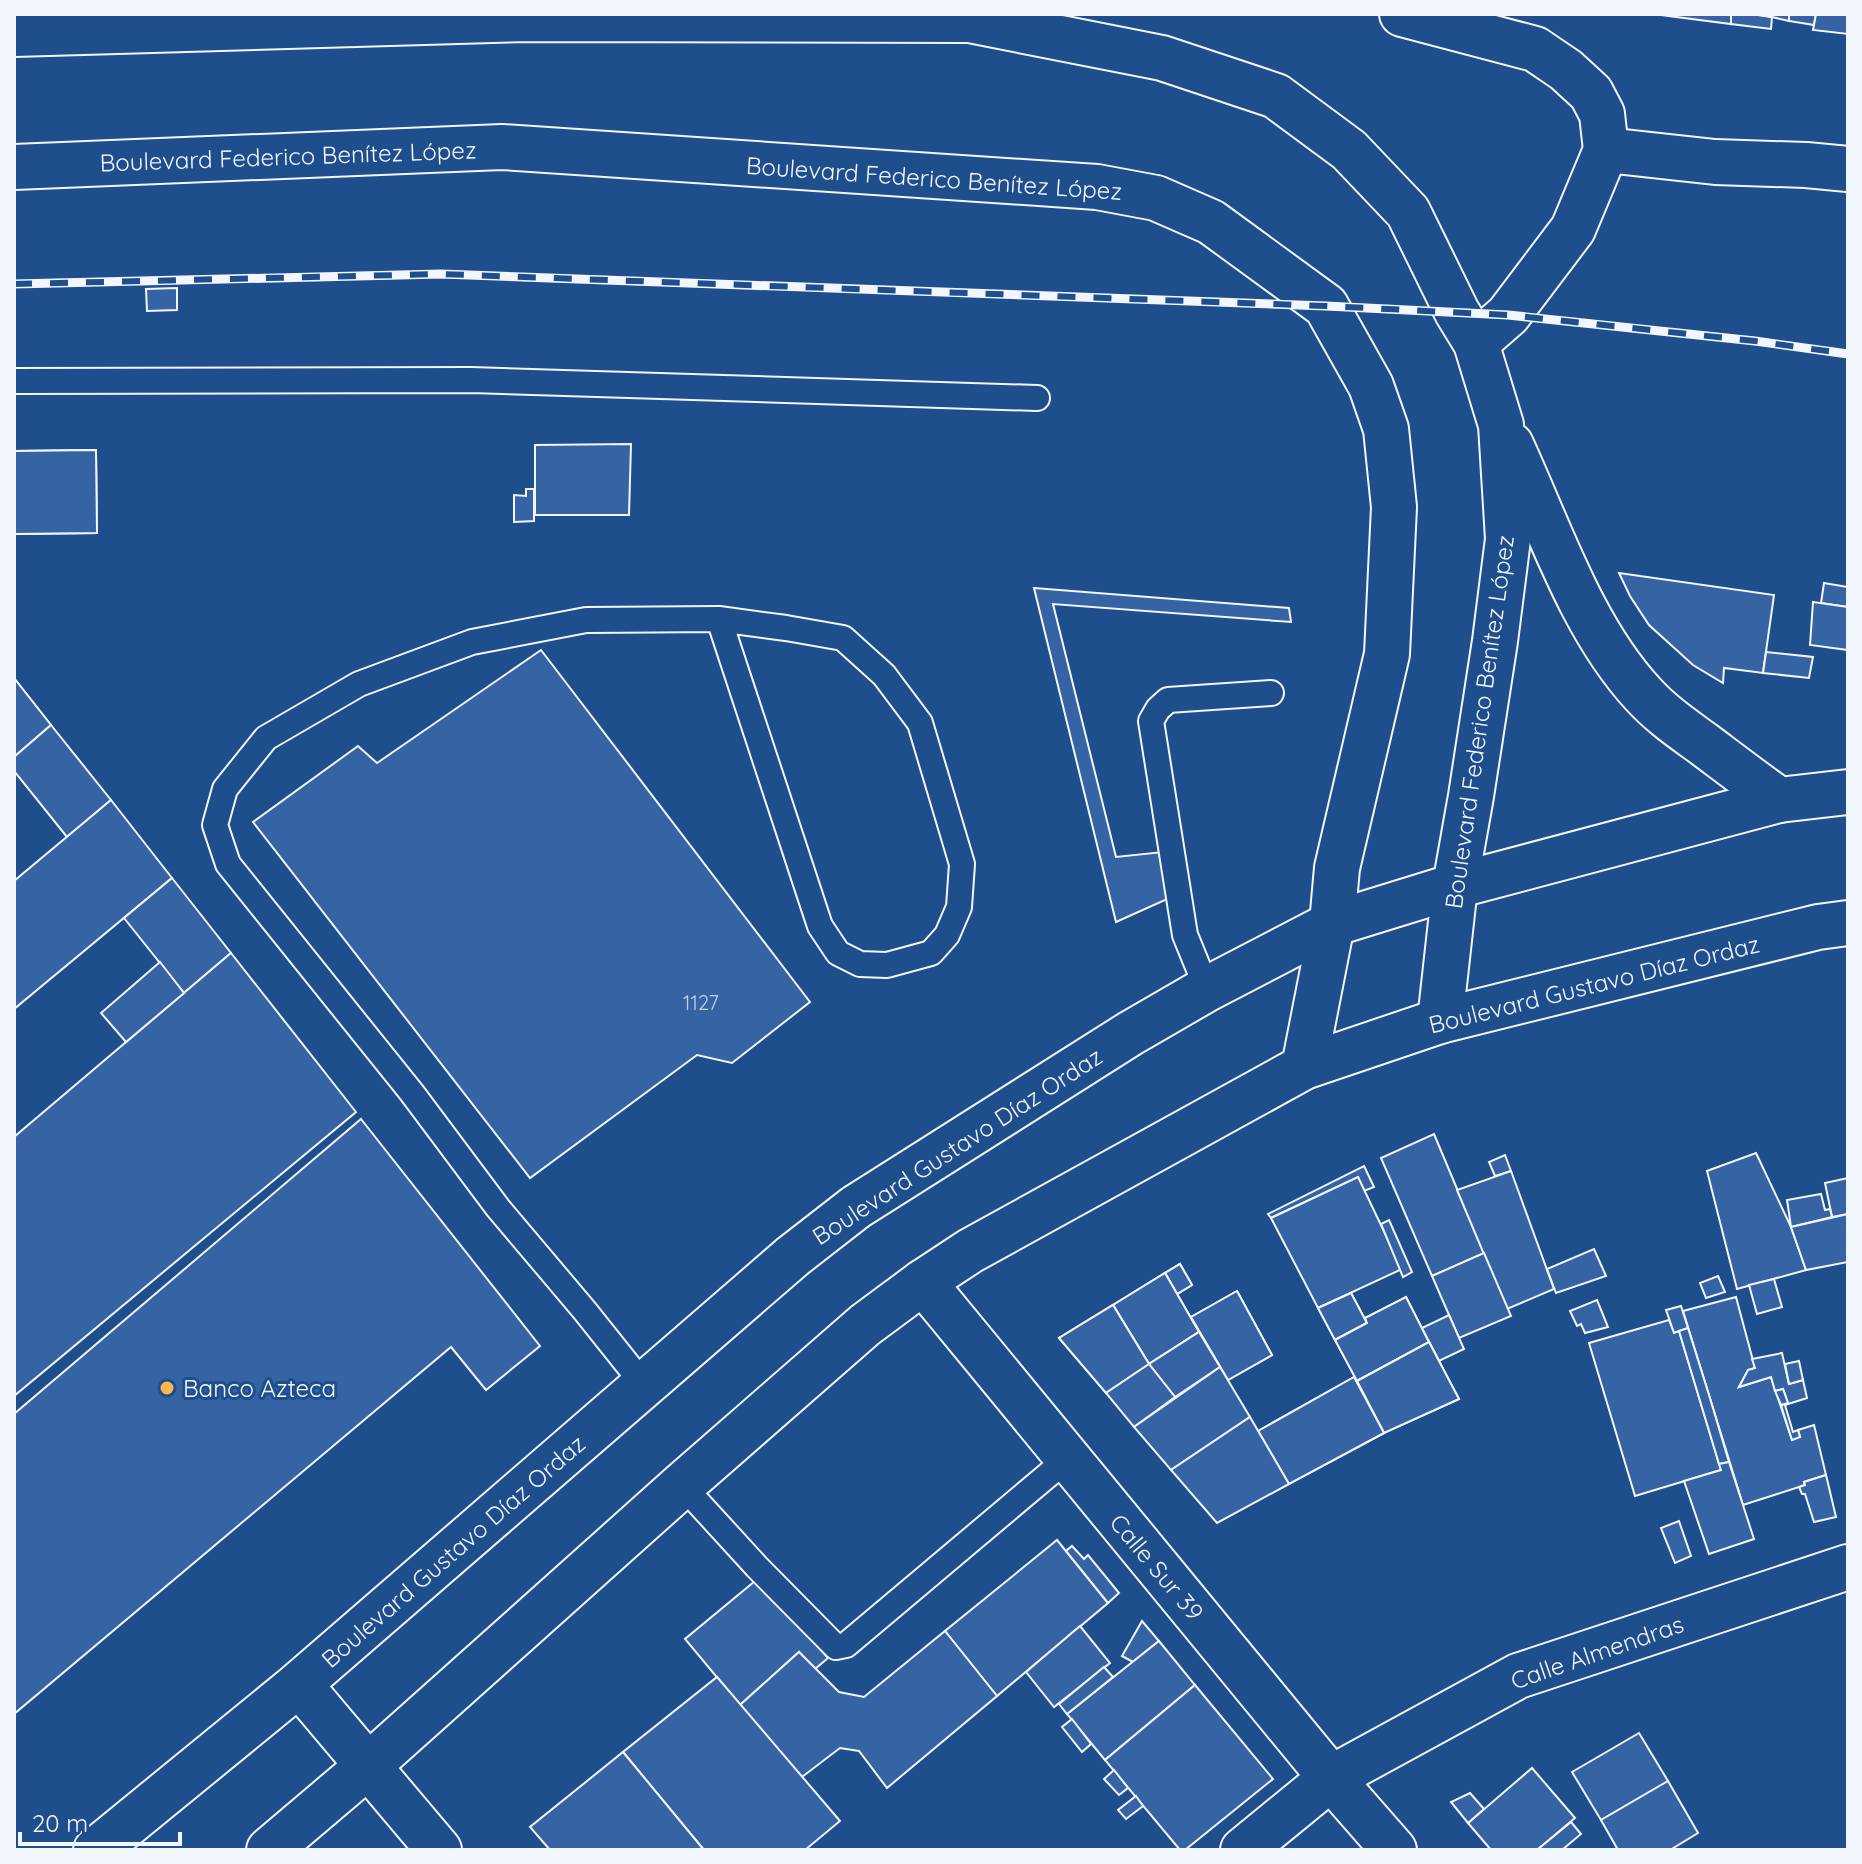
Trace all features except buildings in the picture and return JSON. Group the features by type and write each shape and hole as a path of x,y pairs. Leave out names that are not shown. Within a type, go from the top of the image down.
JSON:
{"main road":[{"path":"1402,14 1535,49 1566,70 1591,93 1602,114 1606,150 1573,229 1508,315 1476,343"},
{"name":"Boulevard Federico Benítez López","path":"14,34 528,19 969,20 1162,58 1276,96 1349,150 1408,212 1457,312 1476,343 1501,425 1508,539 1493,657 1455,886 1440,1021"},
{"name":"Boulevard Federico Benítez López","path":"14,167 502,147 1097,187 1156,198 1211,222 1326,306 1371,386 1386,429 1394,507 1387,654 1337,868 1332,924 1304,1067"},
{"path":"1606,150 1700,161 1848,169"},
{"path":"1501,425 1559,558 1606,646 1642,693 1667,718 1779,800"},
{"name":"Boulevard Gustavo Díaz Ordaz","path":"96,1850 299,1684 793,1256 856,1207 1131,1033 1207,989 1332,924 1455,886 1779,800 1848,792"},
{"name":"Boulevard Gustavo Díaz Ordaz","path":"269,1850 368,1766 865,1325 923,1282 984,1243 1304,1067 1440,1021 1818,927 1848,923"},
{"name":"Calle Sur 39","path":"923,1282 1331,1778 1394,1850"},
{"name":"Calle Almendras","path":"1243,1850 1331,1778 1518,1676 1848,1567"},
{"path":"299,1684 439,1850"}],"lane":[{"path":"14,381 471,380 1037,398"},
{"path":"644,1385 498,1208 412,1093 228,864 215,825 225,789 266,738 359,684 472,642 586,620 719,619 843,638 884,675 920,723 962,864 959,907 947,935 931,953 887,965 860,964 838,953 820,926 719,619"},
{"path":"1207,989 1185,935 1151,721 1168,700 1271,693"},
{"path":"682,1485 757,1567 840,1648 1067,1459"}],"railway":[{"path":"14,284 441,274 1326,306 1508,315 1848,354"}],"place":[{"name":"Banco Azteca","path":"167,1388"}]}
